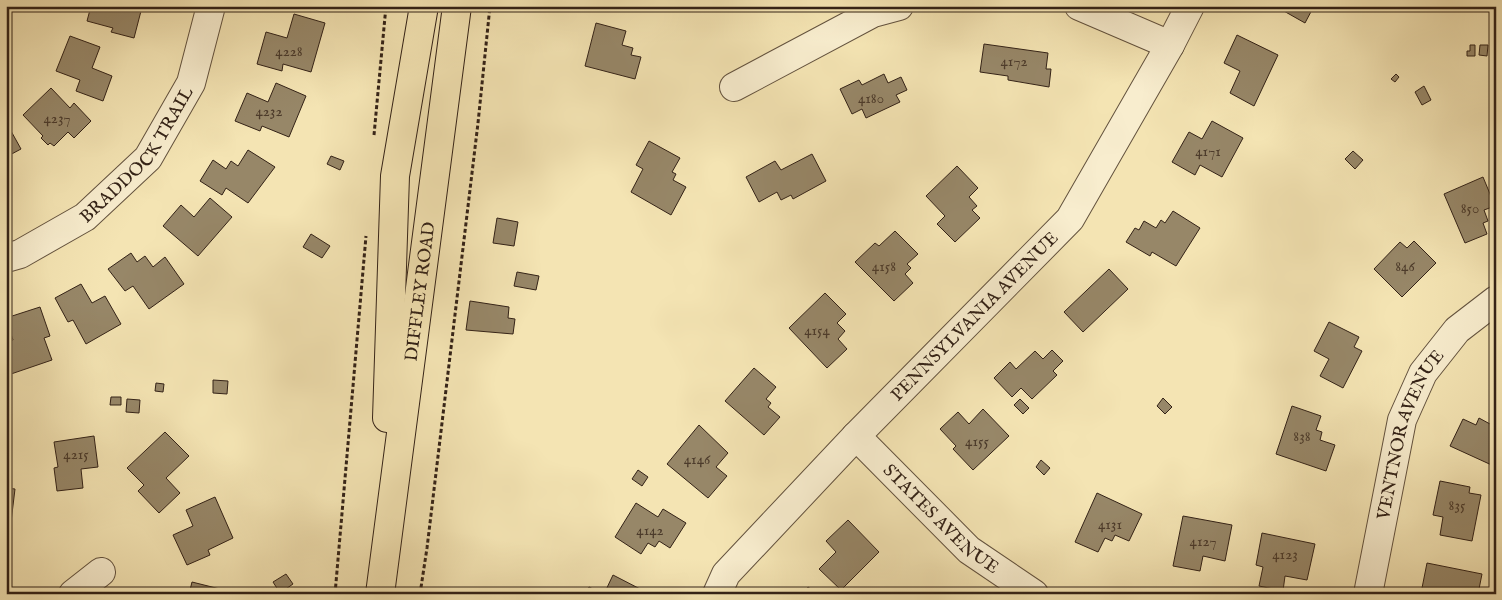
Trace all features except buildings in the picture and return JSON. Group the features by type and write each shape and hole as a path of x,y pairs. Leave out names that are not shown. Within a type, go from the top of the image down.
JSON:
{"main road":[{"name":"DIFFLEY ROAD","path":"381,585 395,176 424,6"},
{"name":"DIFFLEY ROAD","path":"381,585 457,6"}],"street":[{"name":"BRADDOCK TRAIL","path":"6,258 20,254 85,217 148,158 190,83 211,6"},
{"path":"734,87 873,13 899,6"},
{"path":"1079,6 1170,44"},
{"name":"PENNSYLVANIA AVENUE","path":"717,594 726,574 856,436 1070,219 1190,6"},
{"name":"VENTNOR AVENUE","path":"1368,594 1402,420 1423,373 1457,330 1496,300"},
{"name":"STATES AVENUE","path":"856,436 969,550 1034,594"},
{"path":"73,594 101,572"}],"path":[{"path":"374,143 386,6"},
{"path":"420,594 427,548 490,6"},
{"path":"335,594 366,232"}]}
